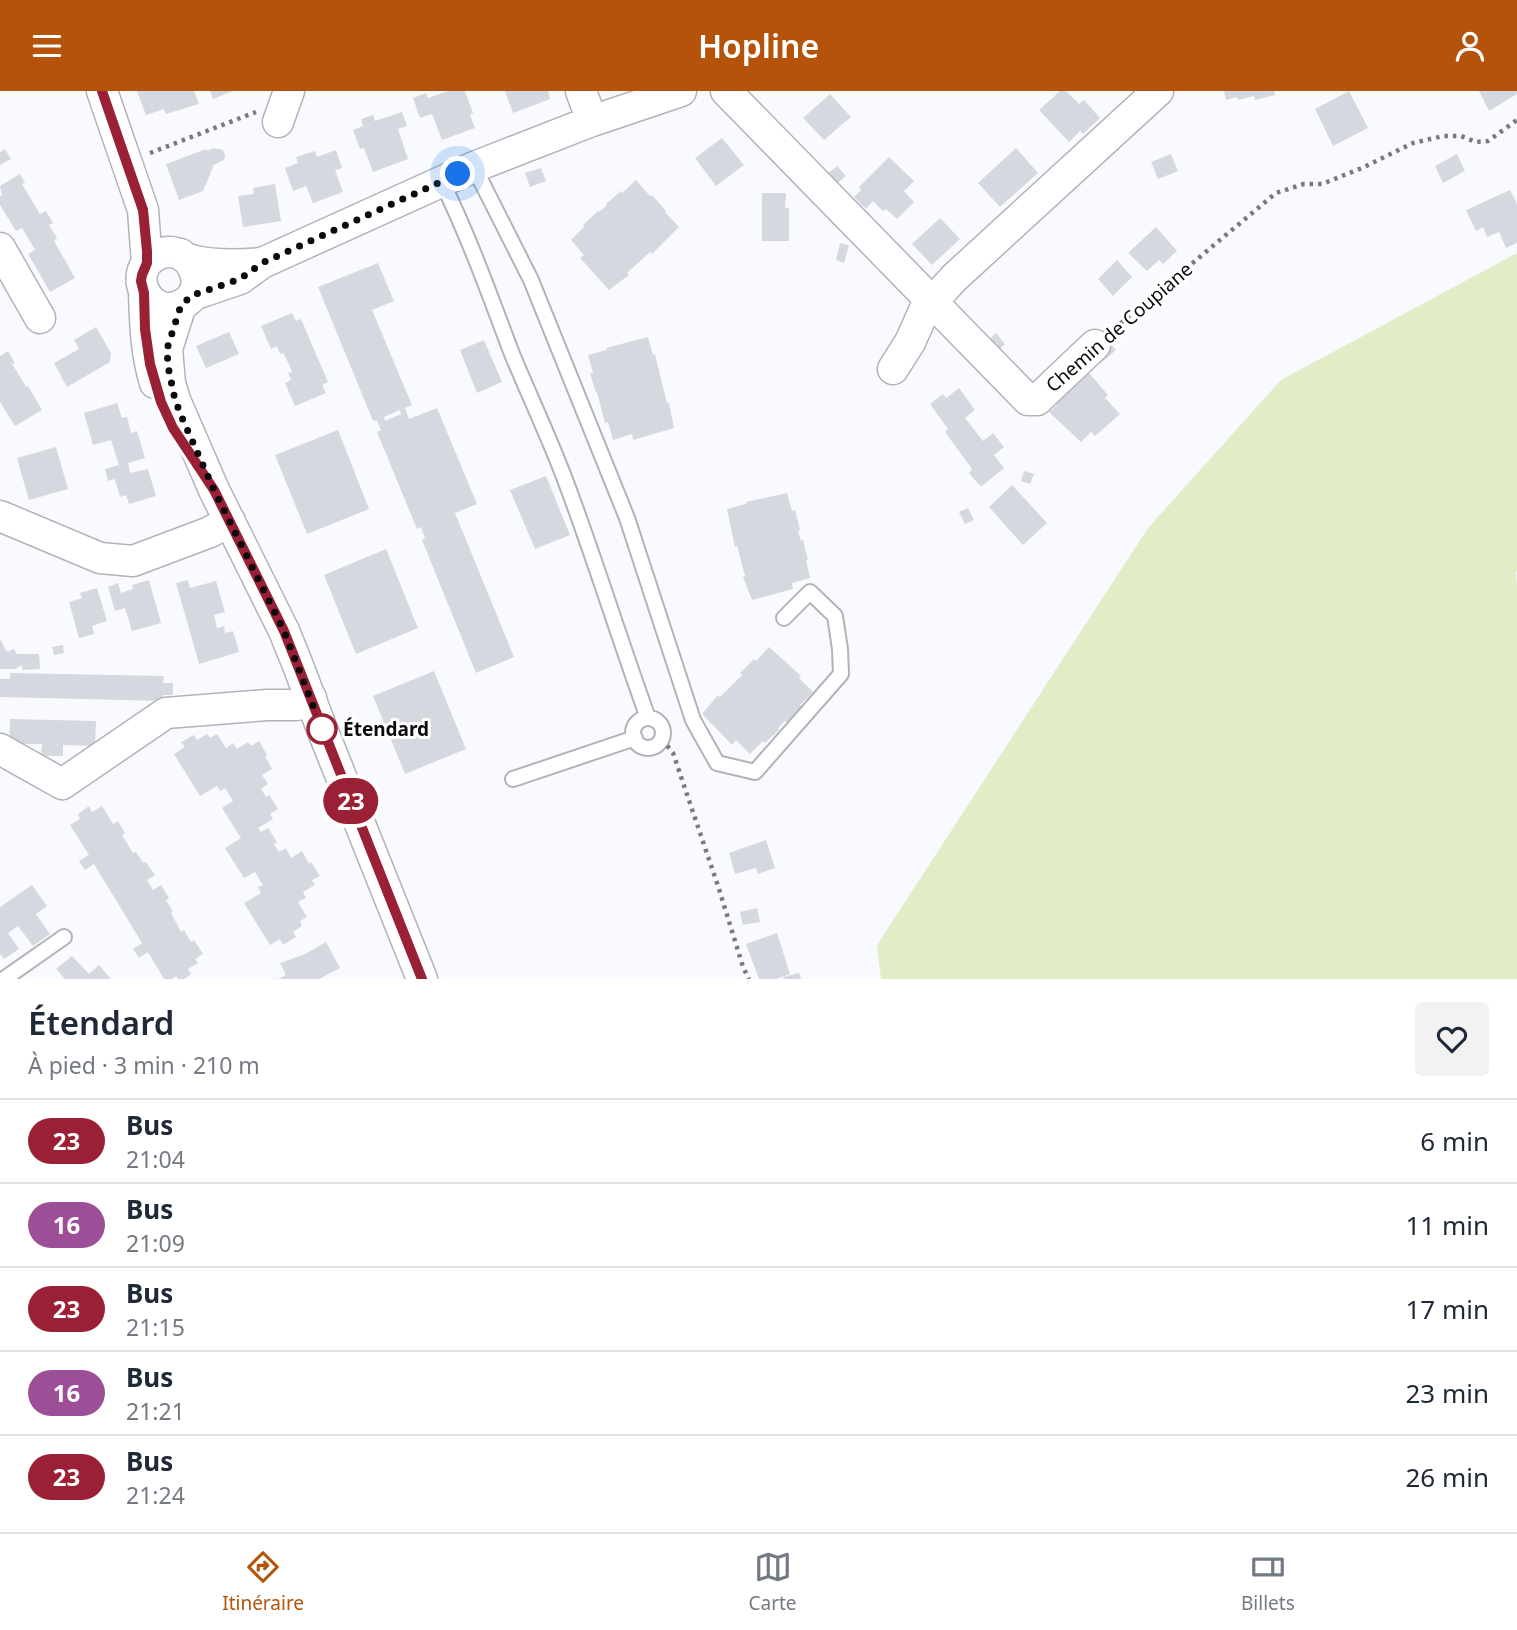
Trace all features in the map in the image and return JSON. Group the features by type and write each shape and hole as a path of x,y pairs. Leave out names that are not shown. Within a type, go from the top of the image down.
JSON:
{"street":[{"path":"102,91 143,210 169,258 192,264 197,279 196,287 187,300 167,349 170,383 179,410 214,490 284,631 422,979"},
{"path":"581,91 592,121"},
{"path":"144,293 154,304 167,308 240,279 262,263 474,167 592,121 681,91"},
{"name":"Chemin de Coupiane","path":"726,91 1028,400 1037,400 1095,345"},
{"path":"893,369 932,301 1158,91"},
{"path":"0,248 40,318"},
{"path":"214,490 173,428 161,402 148,354 142,275 169,258 236,265 262,263"},
{"path":"0,516 100,558 133,561 209,532 230,521"},
{"path":"0,748 62,784 166,713 297,705 311,698"}],"lane":[{"path":"474,167 536,292 626,518 693,720 717,763 755,772 841,674 835,616 810,592 784,618"},
{"path":"442,182 562,473 648,718"},
{"path":"648,718 653,718 661,725 663,734 659,743 650,747 641,745 634,733 639,721 648,718"},
{"path":"513,779 635,738"},
{"path":"4,979 64,937"}],"path":[{"path":"127,162 284,104"},
{"name":"Chemin de Coupiane","path":"1095,345 1276,193 1304,184 1322,184 1413,143 1443,136 1461,136 1476,142 1488,141 1517,120"},
{"path":"662,739 673,753 748,979"}],"green space":[{"path":"1517,253 1517,979 881,979 877,945 1148,528 1281,380"}],"building":[{"path":"137,91 194,91 199,104 166,114 164,109 146,115"},
{"path":"210,91 233,91 213,99"},
{"path":"448,91 465,91 475,128 442,140 432,114 420,118 413,98 426,93 428,98"},
{"path":"505,91 548,91 550,99 513,113"},
{"path":"1060,91 1066,91 1079,104 1084,100 1100,118 1083,134 1080,131 1069,142 1039,110"},
{"path":"1224,91 1274,91 1275,95 1255,100 1254,96 1226,100"},
{"path":"1349,91 1368,128 1333,146 1315,109"},
{"path":"1479,91 1517,91 1517,94 1489,111"},
{"path":"830,94 851,117 824,140 803,118"},
{"path":"402,112 407,126 398,129 408,159 373,172 364,148 360,149 353,130 363,126 361,119 373,115 375,121"},
{"path":"722,138 744,165 716,186 695,158"},
{"path":"214,148 223,150 224,160 212,166 203,191 179,200 166,164"},
{"path":"1016,148 1038,173 1000,207 978,183"},
{"path":"5,149 11,159 0,165 0,152"},
{"path":"336,150 342,168 335,170 343,192 313,203 306,186 293,191 285,168 298,163 296,157 315,151 317,157"},
{"path":"1171,154 1178,171 1158,179 1151,162"},
{"path":"1457,154 1465,171 1443,183 1435,166"},
{"path":"889,157 914,181 904,191 914,202 897,219 873,201 866,209 854,197 861,190 859,187"},
{"path":"837,166 846,176 833,187 824,177"},
{"path":"541,168 546,181 530,187 525,173"},
{"path":"20,174 25,183 22,184 40,214 46,211 53,223 49,225 57,238 54,241 75,278 50,292 28,254 35,250 22,228 16,231 0,205 0,186"},
{"path":"636,180 679,227 652,254 650,252 627,273 629,275 609,290 580,258 584,255 571,240 598,211"},
{"path":"275,184 281,221 243,227 238,196 254,194 253,188"},
{"path":"1510,190 1517,204 1517,243 1506,248 1499,232 1487,237 1483,227 1476,231 1466,210"},
{"path":"762,193 786,193 789,241 762,241"},
{"path":"940,218 960,239 932,265 912,244"},
{"path":"1156,227 1177,251 1163,264 1159,260 1147,271 1128,253"},
{"path":"840,243 849,245 844,263 836,260"},
{"path":"1117,260 1132,277 1113,296 1098,279"},
{"path":"378,263 394,301 372,310 412,405 405,408 409,419 437,408 477,504 455,513 514,657 476,673 422,540 425,538 421,527 417,529 377,432 381,430 377,420 373,421 318,287","holes":["400,410 401,414 385,421 384,417"]},
{"path":"292,313 296,321 301,319 328,382 322,385 326,393 295,406 285,383 291,380 288,373 292,372 288,362 277,346 271,349 261,326"},
{"path":"96,327 111,353 110,362 67,387 54,363 79,349 74,340"},
{"path":"229,332 239,354 206,368 196,346"},
{"path":"996,333 1005,344 995,354 985,343"},
{"path":"648,337 674,428 633,440 632,434 613,440 590,373 593,373 588,355"},
{"path":"484,340 502,382 477,393 460,350"},
{"path":"1109,342 1116,350 1101,363 1094,354"},
{"path":"8,351 15,363 12,364 42,410 15,426 0,402 0,356"},
{"path":"1083,366 1108,395 1105,398 1120,414 1095,436 1091,432 1081,442 1049,412 1057,405 1048,396"},
{"path":"959,388 975,410 965,418 983,441 993,433 1004,447 994,455 1004,468 982,486 969,473 972,469 945,432 948,429 930,404 943,394 946,398"},
{"path":"117,403 122,418 127,417 131,433 137,431 145,458 128,463 130,473 148,469 156,496 129,504 126,495 120,497 115,479 108,481 105,469 119,465 111,440 93,445 84,413"},
{"path":"338,430 369,509 307,534 275,455"},
{"path":"56,447 68,489 29,500 17,458"},
{"path":"1024,471 1034,474 1030,484 1021,481"},
{"path":"546,476 570,535 535,549 510,490"},
{"path":"1012,485 1047,523 1023,545 989,507"},
{"path":"787,493 792,511 795,510 810,578 792,583 793,589 752,600 743,577 745,576 737,546 735,547 727,509"},
{"path":"968,508 974,520 965,524 959,512"},
{"path":"386,549 418,628 356,654 324,575"},
{"path":"149,580 161,623 132,631 125,608 115,611 108,587 118,583 121,593 133,589 132,585"},
{"path":"188,580 190,588 216,581 225,612 214,615 217,628 224,626 225,633 233,631 239,652 199,664 176,583"},
{"path":"97,588 107,621 92,626 94,634 79,638 69,602 82,598 80,593"},
{"path":"0,639 7,652 14,649 17,654 39,654 40,669 22,670 22,665 15,669 0,669"},
{"path":"63,645 64,653 54,655 52,647"},
{"path":"769,647 801,676 799,678 813,692 779,730 750,754 736,740 732,745 702,714 718,695 720,697 742,675 740,673 754,659 756,661"},
{"path":"434,671 466,749 405,774 373,696"},
{"path":"10,673 164,676 163,683 173,683 173,695 163,695 163,701 0,697 0,679 10,679"},
{"path":"10,719 96,721 95,746 63,745 63,756 41,756 42,744 9,744"},
{"path":"207,734 210,738 217,734 226,748 233,743 237,749 248,742 251,746 259,741 272,769 262,775 268,784 261,789 266,797 269,795 278,809 270,814 273,819 258,828 261,832 268,828 277,842 274,844 279,852 286,848 291,858 302,851 320,876 312,880 315,885 303,892 306,898 298,902 307,917 300,921 302,926 293,932 296,937 283,945 280,939 270,945 244,903 261,893 258,887 263,885 255,872 244,878 225,848 241,838 222,808 233,801 225,788 220,791 217,786 200,796 174,754 185,747 181,742 194,735 197,740"},
{"path":"89,806 92,812 102,806 113,824 118,821 125,833 122,835 133,853 136,852 143,863 146,862 155,875 147,880 153,890 161,885 169,898 166,900 181,932 184,930 191,942 194,940 203,954 195,959 198,963 188,969 191,974 184,979 178,979 176,976 164,979 148,952 139,958 133,949 142,943 94,864 85,870 79,861 89,855 70,825 80,819 78,814"},
{"path":"766,840 775,868 758,874 756,868 735,874 729,853"},
{"path":"32,885 47,906 36,914 50,934 33,946 18,926 8,933 19,949 4,959 0,954 0,907"},
{"path":"757,908 760,922 743,925 740,912"},
{"path":"777,933 790,974 776,979 759,979 746,944"},
{"path":"326,942 340,968 319,979 278,979 286,975 280,963 305,954"},
{"path":"72,956 89,974 99,965 111,979 65,979 56,969"},
{"path":"799,973 801,979 783,977"}],"bus line":[{"name":"23","path":"102,91 143,210 147,251 147,263 141,281 145,329 153,378 161,402 173,428 214,490 284,631 422,979"}],"place":[{"name":"Étendard","path":"322,729"}],"route":[{"path":"322,729 284,631 214,490 175,400 168,366 167,349 170,336 181,305 193,295 240,279 262,263 458,174"}]}
